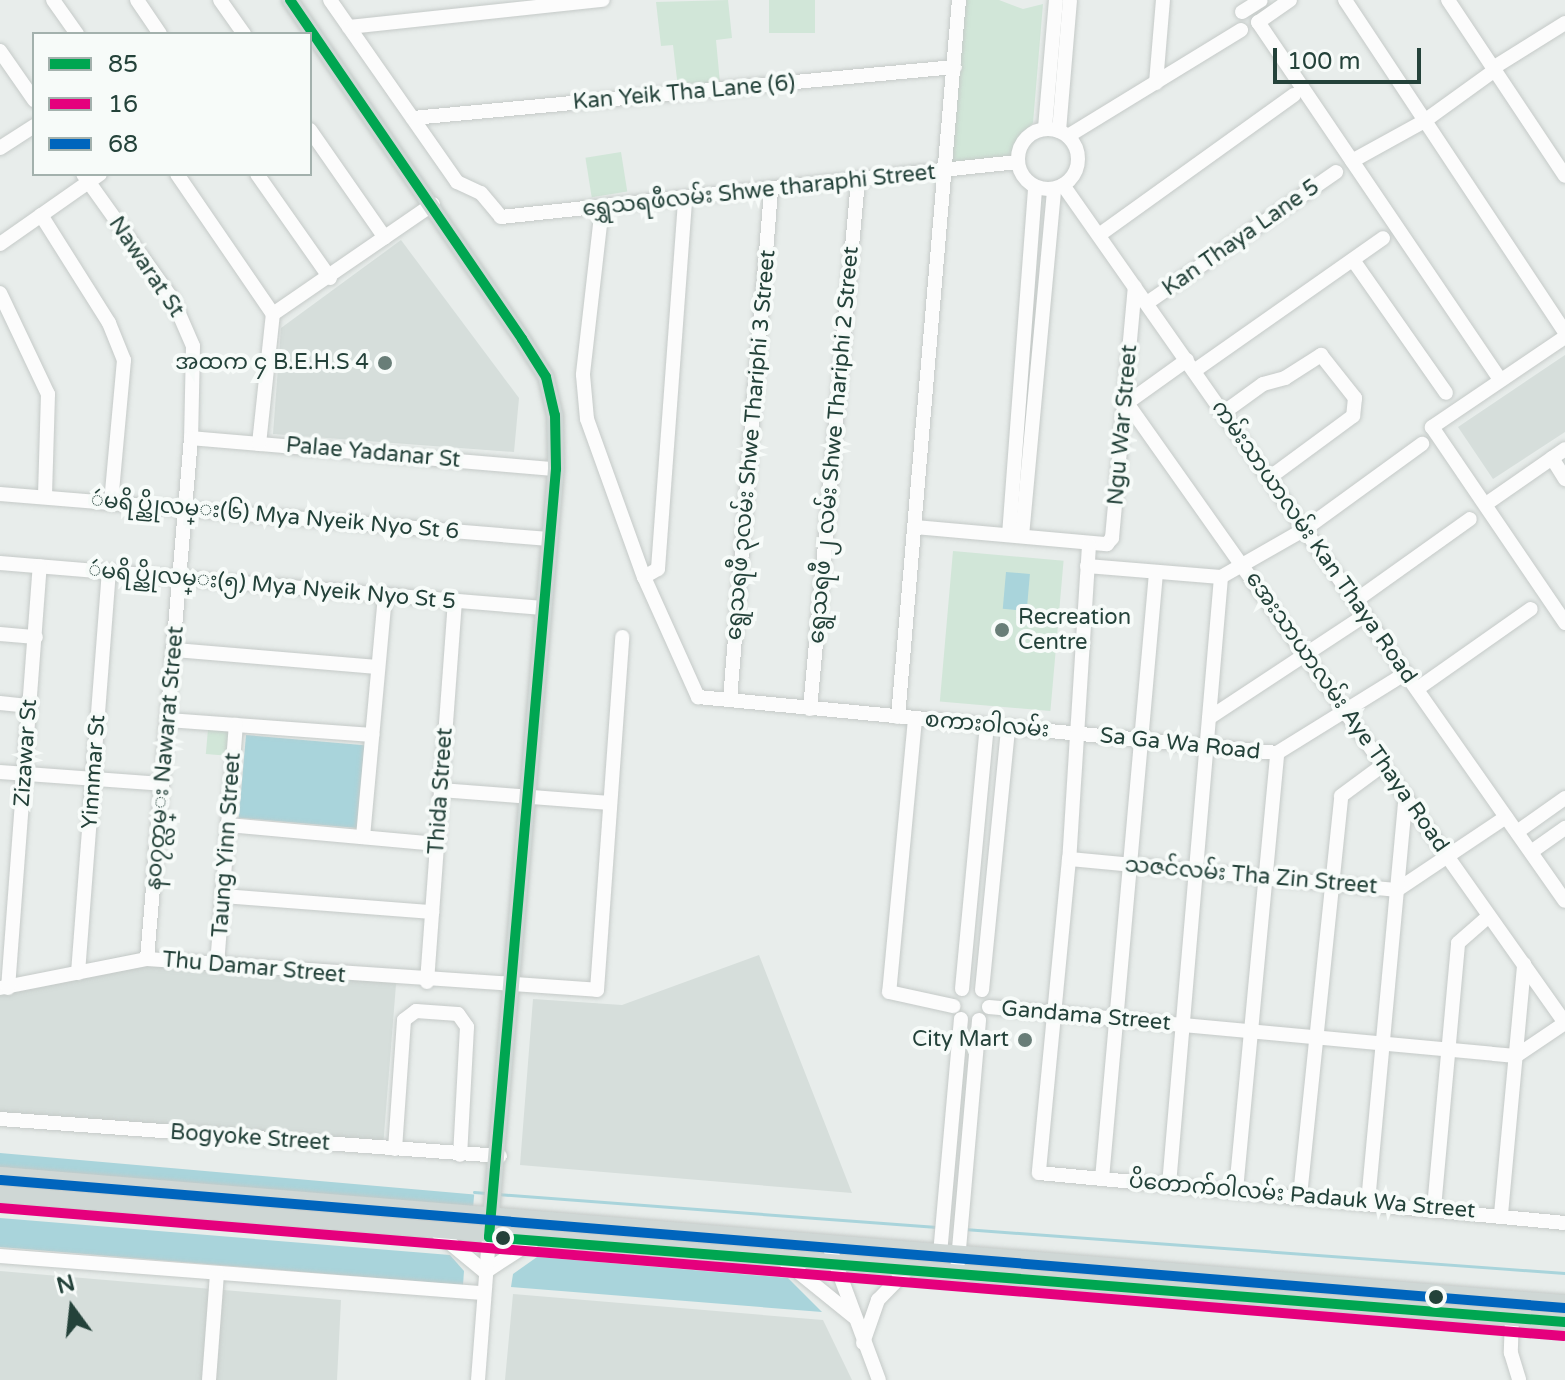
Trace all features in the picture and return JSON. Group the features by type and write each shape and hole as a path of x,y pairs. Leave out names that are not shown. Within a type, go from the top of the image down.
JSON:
{"main road":[{"path":"290,0 310,32"},
{"path":"312,34 433,204 546,377 555,415 556,469 509,988 500,1156 489,1237"},
{"path":"0,1175 1565,1303"},
{"path":"0,1194 438,1233 780,1257 1565,1322"}],"street":[{"path":"53,0 76,32"},
{"path":"137,0 159,32"},
{"path":"220,0 243,32"},
{"path":"330,0 413,118"},
{"path":"349,27 603,0"},
{"path":"898,717 959,0"},
{"path":"1016,535 1058,187 1078,166 1057,132 1056,0"},
{"path":"1057,132 1070,0"},
{"path":"1156,83 1163,0"},
{"path":"1243,6 1261,0"},
{"path":"1290,0 1258,22 1500,380"},
{"path":"1345,0 1565,335 1432,427 1565,623"},
{"path":"1448,0 1565,176"},
{"path":"1352,161 1423,122 1494,69 1565,23"},
{"path":"1016,535 1035,187 1017,162 1026,138 1057,132 1156,83 1241,30"},
{"path":"0,51 32,97"},
{"name":"Kan Yeik Tha Lane (6)","path":"413,118 955,67"},
{"path":"1099,235 1294,95"},
{"name":"ရွှေသရဖီလမ်း Shwe tharaphi Street","path":"413,118 461,186 481,193 501,217 943,173 1017,162"},
{"path":"0,148 32,127"},
{"path":"312,133 385,238"},
{"name":"Kan Thaya Lane 5","path":"1147,303 1336,172"},
{"path":"178,176 273,314 259,444"},
{"path":"258,176 330,278"},
{"path":"0,244 90,177"},
{"name":"Nawarat St","path":"90,177 173,300 193,346 191,438 185,509"},
{"name":"ရွေသရဖီ ၂ လမ်း Shwe Thariphi 2 Street","path":"810,709 858,181"},
{"path":"1035,187 1058,187"},
{"name":"ကမ်းသာယာလမ်း Kan Thaya Road","path":"1058,187 1099,235 1565,901"},
{"name":"ရွေသရဖီ ၃လမ်း Shwe Thariphi 3 Street","path":"730,700 771,190"},
{"path":"602,207 583,375 587,419 644,577 658,569 685,198"},
{"path":"273,314 330,278 433,204"},
{"path":"41,215 109,323 124,360 111,503"},
{"path":"1127,403 1190,366 1383,238"},
{"path":"1353,260 1446,393"},
{"name":"Ngu War Street","path":"1089,545 1112,538 1127,403 1135,287"},
{"path":"0,293 48,394 45,497"},
{"path":"0,329 16,322"},
{"path":"1223,413 1263,384 1285,378 1321,355 1346,385 1357,402 1353,416 1269,478"},
{"name":"အေးသာယာလမ်း Aye Thaya Road","path":"1127,403 1565,1023"},
{"name":"Palae Yadanar St","path":"191,438 556,469"},
{"path":"1087,566 1221,577 1305,529 1422,444"},
{"path":"1486,504 1565,449"},
{"path":"1552,458 1565,479"},
{"name":"ဴမရိပ္ညိုလမ္း(၆) Mya Nyeik Nyo St 6","path":"0,494 549,539"},
{"name":"နဝ၇တ္လမ္း Nawarat Street","path":"147,959 185,509"},
{"path":"1355,601 1470,519"},
{"path":"915,527 1016,535 1089,545 1069,859 1055,1013"},
{"name":"ဴမရိပ္ညိုလမ္း(၅) Mya Nyeik Nyo St 5","path":"0,563 543,608"},
{"name":"Zizawar St","path":"4,988 7,924 25,774 40,566"},
{"name":"Yinnmar St","path":"78,973 109,572"},
{"path":"1102,1179 1156,573"},
{"name":"စကား၀ါလမ်း","path":"644,577 698,697 1076,733"},
{"path":"1169,1185 1221,577"},
{"path":"363,837 385,595"},
{"name":"Thida Street","path":"427,982 455,601"},
{"path":"1417,689 1531,609"},
{"path":"1209,718 1365,615"},
{"path":"0,634 36,637"},
{"path":"441,790 609,803 622,637"},
{"path":"175,650 377,667"},
{"name":"Sa Ga Wa Road","path":"1076,733 1277,753 1406,673"},
{"path":"0,703 30,706"},
{"path":"915,719 889,992 979,1020"},
{"path":"168,720 372,735"},
{"name":"Taung Yinn Street","path":"217,965 236,725"},
{"path":"940,1254 957,1012 962,989 987,726"},
{"path":"957,1272 979,1020 989,1007 982,990 1008,728"},
{"path":"1236,1190 1277,753"},
{"path":"1300,1196 1341,796 1383,765"},
{"path":"0,772 162,784"},
{"path":"1368,1202 1406,796"},
{"path":"1517,832 1565,798"},
{"name":"Thu Damar Street","path":"4,988 147,959 509,988 597,990 609,803"},
{"name":"သဇင်လမ်း Tha Zin Street","path":"1069,859 1397,890 1506,817"},
{"path":"228,825 437,844"},
{"path":"1531,852 1565,828"},
{"path":"223,896 432,912"},
{"path":"1434,1208 1458,943 1489,916"},
{"path":"1501,1214 1524,964"},
{"path":"962,989 982,990"},
{"name":"Gandama Street","path":"989,1007 1383,1044"},
{"path":"395,1149 404,1020 416,1011 458,1014 467,1027 460,1155"},
{"name":"ပိတောက်ဝါလမ်း Padauk Wa Street","path":"1055,1013 1039,1173 1565,1218"},
{"path":"1383,1044 1516,1056 1565,1023"},
{"name":"Bogyoke Street","path":"0,1119 500,1156"},
{"path":"438,1233 485,1272"},
{"path":"478,1380 489,1237"},
{"path":"485,1272 536,1239"},
{"path":"828,1243 863,1344 879,1380"},
{"path":"0,1256 483,1293"},
{"path":"780,1257 855,1318"},
{"path":"863,1344 878,1300 908,1269"},
{"path":"209,1380 217,1273"},
{"path":"1512,1317 1511,1353 1519,1380"}],"shaded area":[{"name":"အထက ၄ B.E.H.S 4","path":"401,240 519,398 514,452 273,434 281,328"},
{"path":"1565,355 1565,432 1493,479 1458,427"},
{"path":"141,952 397,972 383,1147 0,1116 0,982"},
{"path":"759,955 852,1193 520,1165 533,999 622,1005"},
{"path":"0,1271 341,1300 337,1380 0,1380"},
{"path":"513,1294 823,1320 852,1380 505,1380"}],"green space":[{"path":"728,0 732,38 716,40 720,83 678,88 673,45 661,46 656,2"},
{"path":"769,0 815,0 815,33 769,33"},
{"path":"964,0 999,0 1023,9 1043,4 1033,123 1018,137 1012,157 950,165"},
{"path":"621,152 627,192 592,197 585,158"},
{"name":"Recreation Centre","path":"953,551 1064,561 1050,711 940,701"},
{"path":"208,729 230,731 228,756 206,754"}],"water":[{"path":"1006,572 1030,574 1027,611 1003,609"},
{"path":"246,735 365,745 357,828 239,818"},
{"path":"0,1153 474,1194 473,1208 0,1167"},
{"path":"0,1218 450,1255 464,1271 463,1285 0,1247"},
{"path":"537,1257 788,1278 822,1312 511,1287 513,1274"}],"waterway":[{"path":"474,1192 486,1193"},
{"path":"497,1194 937,1227"},
{"path":"964,1229 1565,1273"}],"transit line":[{"name":"85","path":"290,0 312,32"},
{"name":"85","path":"312,32 522,339 546,377 555,415 556,469 489,1237"},
{"name":"68","path":"1,1180 1565,1308"},
{"name":"16","path":"0,1208 1564,1336"},
{"name":"85","path":"489,1237 1565,1322"}],"place":[{"name":"အထက ၄ B.E.H.S 4","path":"385,363"},
{"name":"Recreation Centre","path":"1002,630"},
{"name":"City Mart","path":"1025,1040"}]}
